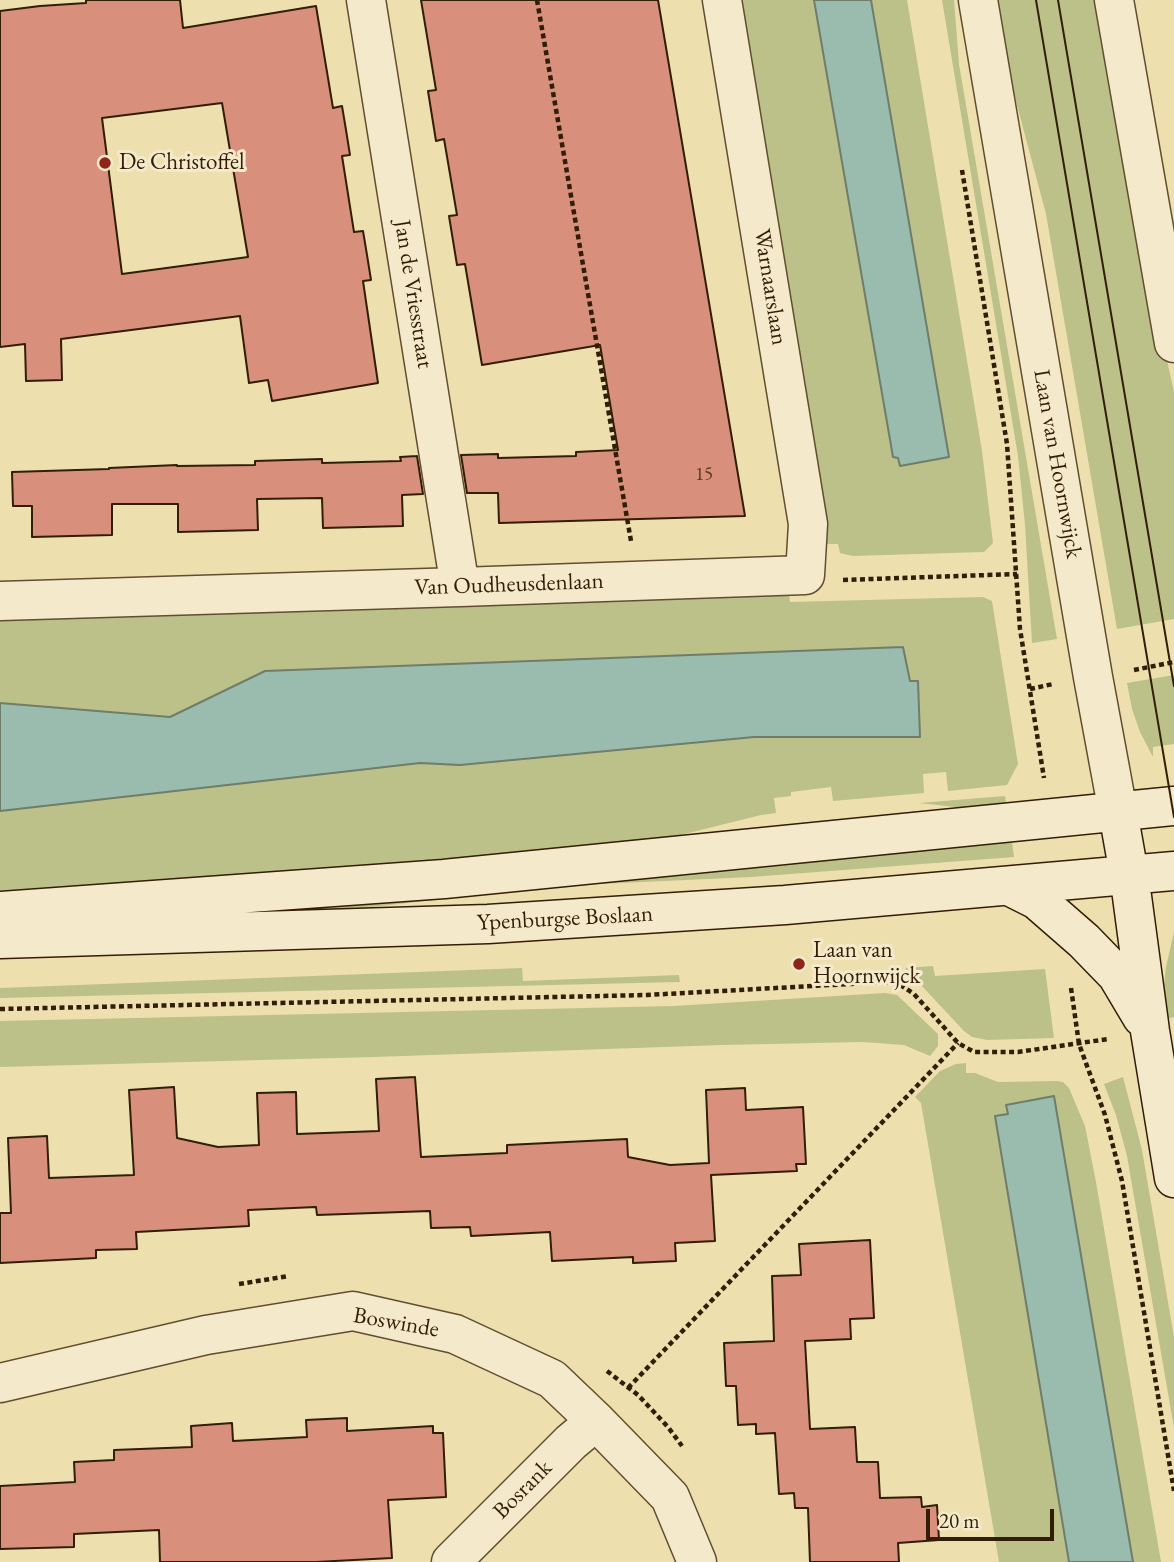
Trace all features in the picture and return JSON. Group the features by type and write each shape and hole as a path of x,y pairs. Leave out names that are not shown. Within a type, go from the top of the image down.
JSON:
{"street":[{"name":"Jan de Vriesstraat","path":"366,0 460,587"},
{"name":"Warnaarslaan","path":"722,0 808,524 805,575"},
{"name":"Laan van Hoornwijck","path":"978,0 1129,874 1150,1031 1174,1178"},
{"path":"1114,0 1174,343"},
{"name":"Van Oudheusdenlaan","path":"0,601 805,575"},
{"name":"Ypenburgse Boslaan","path":"0,911 444,879 1174,806"},
{"name":"Ypenburgse Boslaan","path":"0,939 488,924 785,905 1174,871"},
{"path":"1009,886 1037,900 1084,941 1117,975 1150,1031"},
{"name":"Boswinde","path":"0,1383 206,1335 352,1311 455,1334 551,1379 596,1421 670,1497 697,1562"},
{"name":"Bosrank","path":"451,1562 571,1442 596,1421"}],"path":[{"path":"537,0 630,541 644,541"},
{"name":"Laan van Hoornwijck","path":"960,161 1007,444 1020,629 1030,689"},
{"path":"805,575 832,581 1017,573"},
{"path":"0,1009 647,995 886,982 899,984 914,994 958,1042 974,1052 1018,1052 1079,1044 1105,1115 1122,1181 1174,1491"},
{"path":"596,1421 958,1042"}],"green space":[{"path":"735,0 814,0 893,457 898,458 900,466 949,457 871,0 907,0 982,451 993,543 984,552 853,556 840,553 838,544 827,544"},
{"path":"942,0 954,0 959,64 1057,639 1032,643 1018,456"},
{"path":"989,0 1103,0 1160,329 1174,392 1174,619 1117,629 1046,214"},
{"path":"789,592 790,602 983,597 992,601 1018,764 1007,785 948,791 946,772 923,774 924,793 833,801 831,787 791,792 791,796 774,798 776,813 632,847 0,901 0,811 420,763 460,765 754,737 920,737 917,681 910,681 903,647 265,671 170,717 0,703 0,614"},
{"path":"1174,675 1174,744 1153,747 1153,757 1140,732 1127,683"},
{"path":"1005,796 1007,808 991,811 919,803"},
{"path":"1011,835 1014,857 751,877 556,886 311,914 58,920"},
{"path":"1174,932 1174,1017 1166,1019 1164,985"},
{"path":"933,966 935,976 1045,969 1054,1038 987,1040 972,1037 905,968"},
{"path":"522,968 523,981 679,975 680,982 0,998 0,988"},
{"path":"885,993 897,995 938,1034 938,1046 930,1056 904,1045 863,1042 0,1067 0,1021 674,1006"},
{"path":"966,1063 966,1073 975,1073 998,1082 1063,1082 1069,1088 1085,1126 1161,1562 1133,1562 1054,1096 1007,1105 1008,1114 995,1116 1069,1562 999,1562 921,1103 915,1097 940,1071"},
{"path":"1123,1077 1142,1150 1174,1337 1174,1428 1127,1156 1104,1084"}],"shaded area":[{"path":"814,0 871,0 949,457 900,466 898,458 893,457"},
{"path":"903,647 910,681 918,681 920,737 754,737 460,765 420,763 0,811 0,703 170,717 265,671"},
{"path":"1054,1096 1133,1562 1069,1562 995,1116 1008,1114 1006,1105"}],"building":[{"path":"86,0 180,0 183,28 316,6 333,108 342,106 350,155 342,156 354,232 363,231 367,255 371,280 363,281 378,383 272,401 268,380 249,383 240,316 61,339 62,380 26,381 25,344 0,347 0,11 86,3","holes":["222,103 248,257 122,274 102,118"]},
{"path":"421,0 658,0 745,516 499,523 498,493 467,493 461,455 498,454 498,458 576,456 576,452 618,450 600,345 482,365 465,264 457,265 449,216 457,215 444,139 436,141 428,91 436,90"},
{"path":"417,456 423,494 402,495 403,526 323,528 322,498 257,499 258,530 178,532 178,504 112,504 112,535 32,537 32,506 13,506 12,472 177,465 255,465 255,461 322,459 322,463 401,461 400,457"},
{"path":"415,1077 421,1157 507,1153 507,1145 627,1139 628,1157 670,1165 709,1163 706,1090 745,1088 746,1110 803,1107 806,1164 796,1164 797,1171 711,1175 715,1241 675,1243 676,1261 633,1263 633,1257 552,1261 550,1232 471,1236 470,1227 431,1228 430,1211 317,1215 316,1207 248,1210 249,1226 136,1232 137,1249 96,1250 96,1258 0,1263 0,1213 11,1213 8,1138 47,1136 49,1178 134,1175 129,1090 174,1087 177,1138 218,1147 259,1145 257,1093 296,1092 297,1134 379,1131 376,1079"},
{"path":"870,1240 874,1318 850,1319 851,1339 805,1341 810,1429 855,1427 857,1462 878,1462 880,1498 921,1497 922,1507 937,1505 939,1540 898,1543 899,1562 810,1562 808,1508 795,1508 794,1493 779,1494 775,1433 756,1434 756,1424 738,1425 736,1386 726,1386 724,1343 774,1341 772,1276 801,1275 799,1244"},
{"path":"347,1418 347,1431 433,1426 433,1433 443,1433 446,1497 388,1500 392,1558 316,1562 160,1562 159,1530 74,1534 74,1547 0,1549 0,1486 75,1482 74,1462 114,1460 114,1450 192,1447 191,1426 232,1423 233,1441 307,1437 306,1420"}],"tram line":[{"path":"1036,0 1174,817"},
{"path":"1058,0 1174,686"}],"place":[{"name":"De Christoffel","path":"105,163"},
{"name":"Laan van Hoornwijck","path":"799,964"}]}
